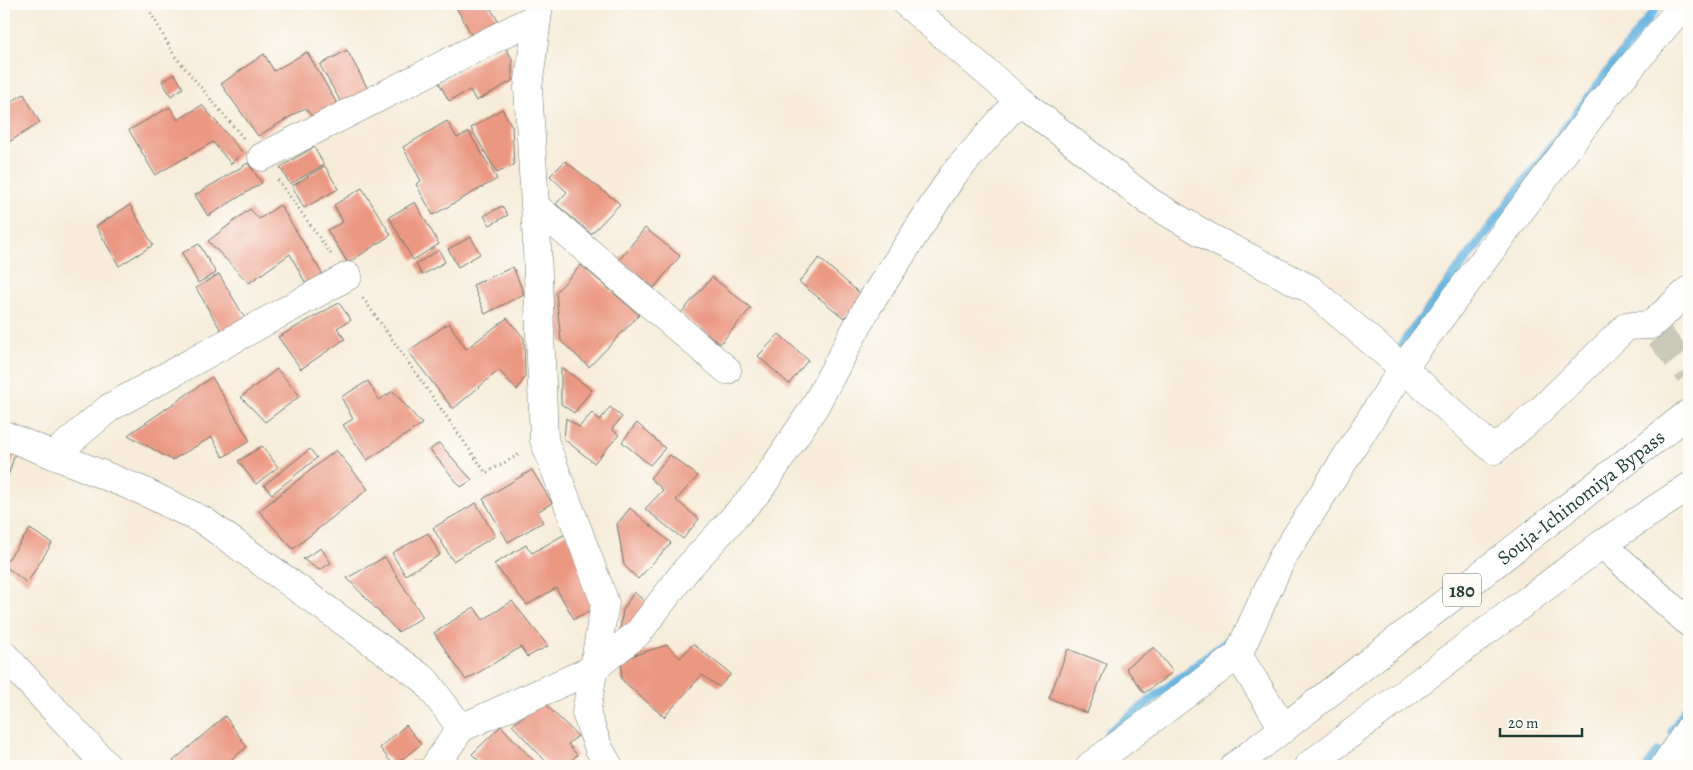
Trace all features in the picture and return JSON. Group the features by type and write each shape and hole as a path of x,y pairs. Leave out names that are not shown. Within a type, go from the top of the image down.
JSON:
{"main road":[{"path":"907,4 1019,100 1150,202 1211,238 1310,289 1403,368 1494,450 1541,410 1627,326 1656,331 1689,290"},
{"path":"1090,766 1238,655 1282,558 1403,368 1604,99 1684,4"},
{"path":"262,157 538,10"},
{"path":"538,10 528,88 535,206 544,440 605,603 592,668 586,713 599,749 609,766"},
{"path":"435,766 461,728 592,668 638,633 686,570 760,489 816,406 868,306 953,175 1019,100"},
{"path":"535,206 727,370"},
{"path":"55,454 109,408 348,276"},
{"name":"Souja-Ichinomiya Bypass","path":"1235,766 1689,413"},
{"path":"4,435 143,491 204,521 425,680 461,728"},
{"path":"1308,766 1602,544 1689,487"},
{"path":"1602,544 1689,623"},
{"path":"4,655 107,766"},
{"path":"1238,655 1284,729"},
{"path":"1664,766 1689,729"}],"path":[{"path":"348,276 486,473 544,440"}],"building":[{"path":"463,4 488,4 501,26 475,41 456,7"},
{"path":"505,46 512,59 512,81 476,101 470,90 449,101 439,83"},
{"path":"347,50 369,91 343,106 320,65"},
{"path":"307,52 339,107 314,119 305,108 258,136 221,84 264,54 274,71"},
{"path":"175,74 183,88 171,96 162,81"},
{"path":"24,94 40,123 4,145 4,106"},
{"path":"202,105 242,152 231,164 213,142 155,175 129,130 170,107 178,120"},
{"path":"502,109 512,126 514,165 497,173 471,128"},
{"path":"447,121 457,138 469,132 497,179 433,215 416,184 421,181 403,147"},
{"path":"314,147 324,165 290,184 280,167"},
{"path":"565,161 620,204 591,234 556,204 567,192 550,176"},
{"path":"248,163 262,183 208,216 195,195"},
{"path":"325,166 338,189 304,208 292,186"},
{"path":"362,188 391,235 348,263 327,230 343,222 334,205"},
{"path":"415,202 439,244 413,260 389,217"},
{"path":"130,205 153,245 119,266 96,226"},
{"path":"280,205 323,275 306,284 290,254 249,283 208,241 250,209 259,219"},
{"path":"502,206 508,215 490,225 484,216"},
{"path":"645,228 680,256 654,288 619,260"},
{"path":"471,237 480,254 458,267 448,249"},
{"path":"199,244 216,273 198,283 182,253"},
{"path":"439,250 445,262 422,275 416,264"},
{"path":"819,258 864,297 844,318 799,282"},
{"path":"581,265 639,315 589,367 561,341 556,292"},
{"path":"513,267 524,294 485,314 473,285"},
{"path":"219,274 253,332 229,344 196,288"},
{"path":"712,277 751,308 720,344 681,313"},
{"path":"339,303 351,320 337,328 345,339 301,369 278,337"},
{"path":"507,318 524,338 525,377 517,390 499,370 453,409 408,351 449,323 466,349"},
{"path":"779,334 808,360 789,384 758,356"},
{"path":"561,367 592,390 574,413 561,404"},
{"path":"277,369 300,396 265,422 241,397"},
{"path":"212,377 250,441 223,457 212,437 172,460 128,435"},
{"path":"368,381 379,400 393,391 422,424 367,460 343,425 353,419 341,397"},
{"path":"610,407 622,417 612,429 619,435 594,463 564,439 566,418 579,427 592,413 600,420"},
{"path":"637,423 665,448 650,465 622,442"},
{"path":"439,443 472,480 461,487 430,450"},
{"path":"262,446 278,467 256,484 238,461"},
{"path":"4,447 16,450 4,489"},
{"path":"310,449 317,458 272,494 264,485"},
{"path":"336,450 368,489 293,549 259,511"},
{"path":"670,455 698,476 676,500 699,519 683,539 645,509 663,490 650,478"},
{"path":"532,470 552,503 537,512 543,522 508,542 483,499"},
{"path":"476,503 495,536 453,561 433,528"},
{"path":"630,508 671,543 638,579 624,565 617,524"},
{"path":"30,529 52,543 27,583 4,565"},
{"path":"428,533 440,555 405,575 392,553"},
{"path":"567,533 596,607 574,619 556,588 527,605 494,564 526,545 532,553"},
{"path":"321,548 331,563 319,570 303,559"},
{"path":"385,557 423,617 398,632 347,578"},
{"path":"634,592 650,606 619,634 623,610"},
{"path":"512,601 548,646 527,657 521,647 466,680 434,633 474,607 483,620"},
{"path":"693,644 731,674 719,687 702,675 664,717 621,679 622,659 667,645 680,658"},
{"path":"1154,647 1173,672 1144,693 1126,668"},
{"path":"1068,649 1107,664 1087,713 1049,698"},
{"path":"543,702 578,736 568,744 577,755 565,766 550,766 512,725"},
{"path":"225,716 247,747 223,766 177,766 173,761"},
{"path":"406,725 421,744 394,766 380,748"},
{"path":"501,726 534,761 529,766 484,766 472,754"},
{"path":"416,760 422,766 408,766"}],"waterway":[{"path":"1402,344 1659,4"},
{"path":"1111,736 1108,733 1238,633"},
{"path":"1672,731 1689,704"},
{"path":"1648,766 1658,752"}],"tunnel":[{"path":"1660,336 1689,373"}]}
